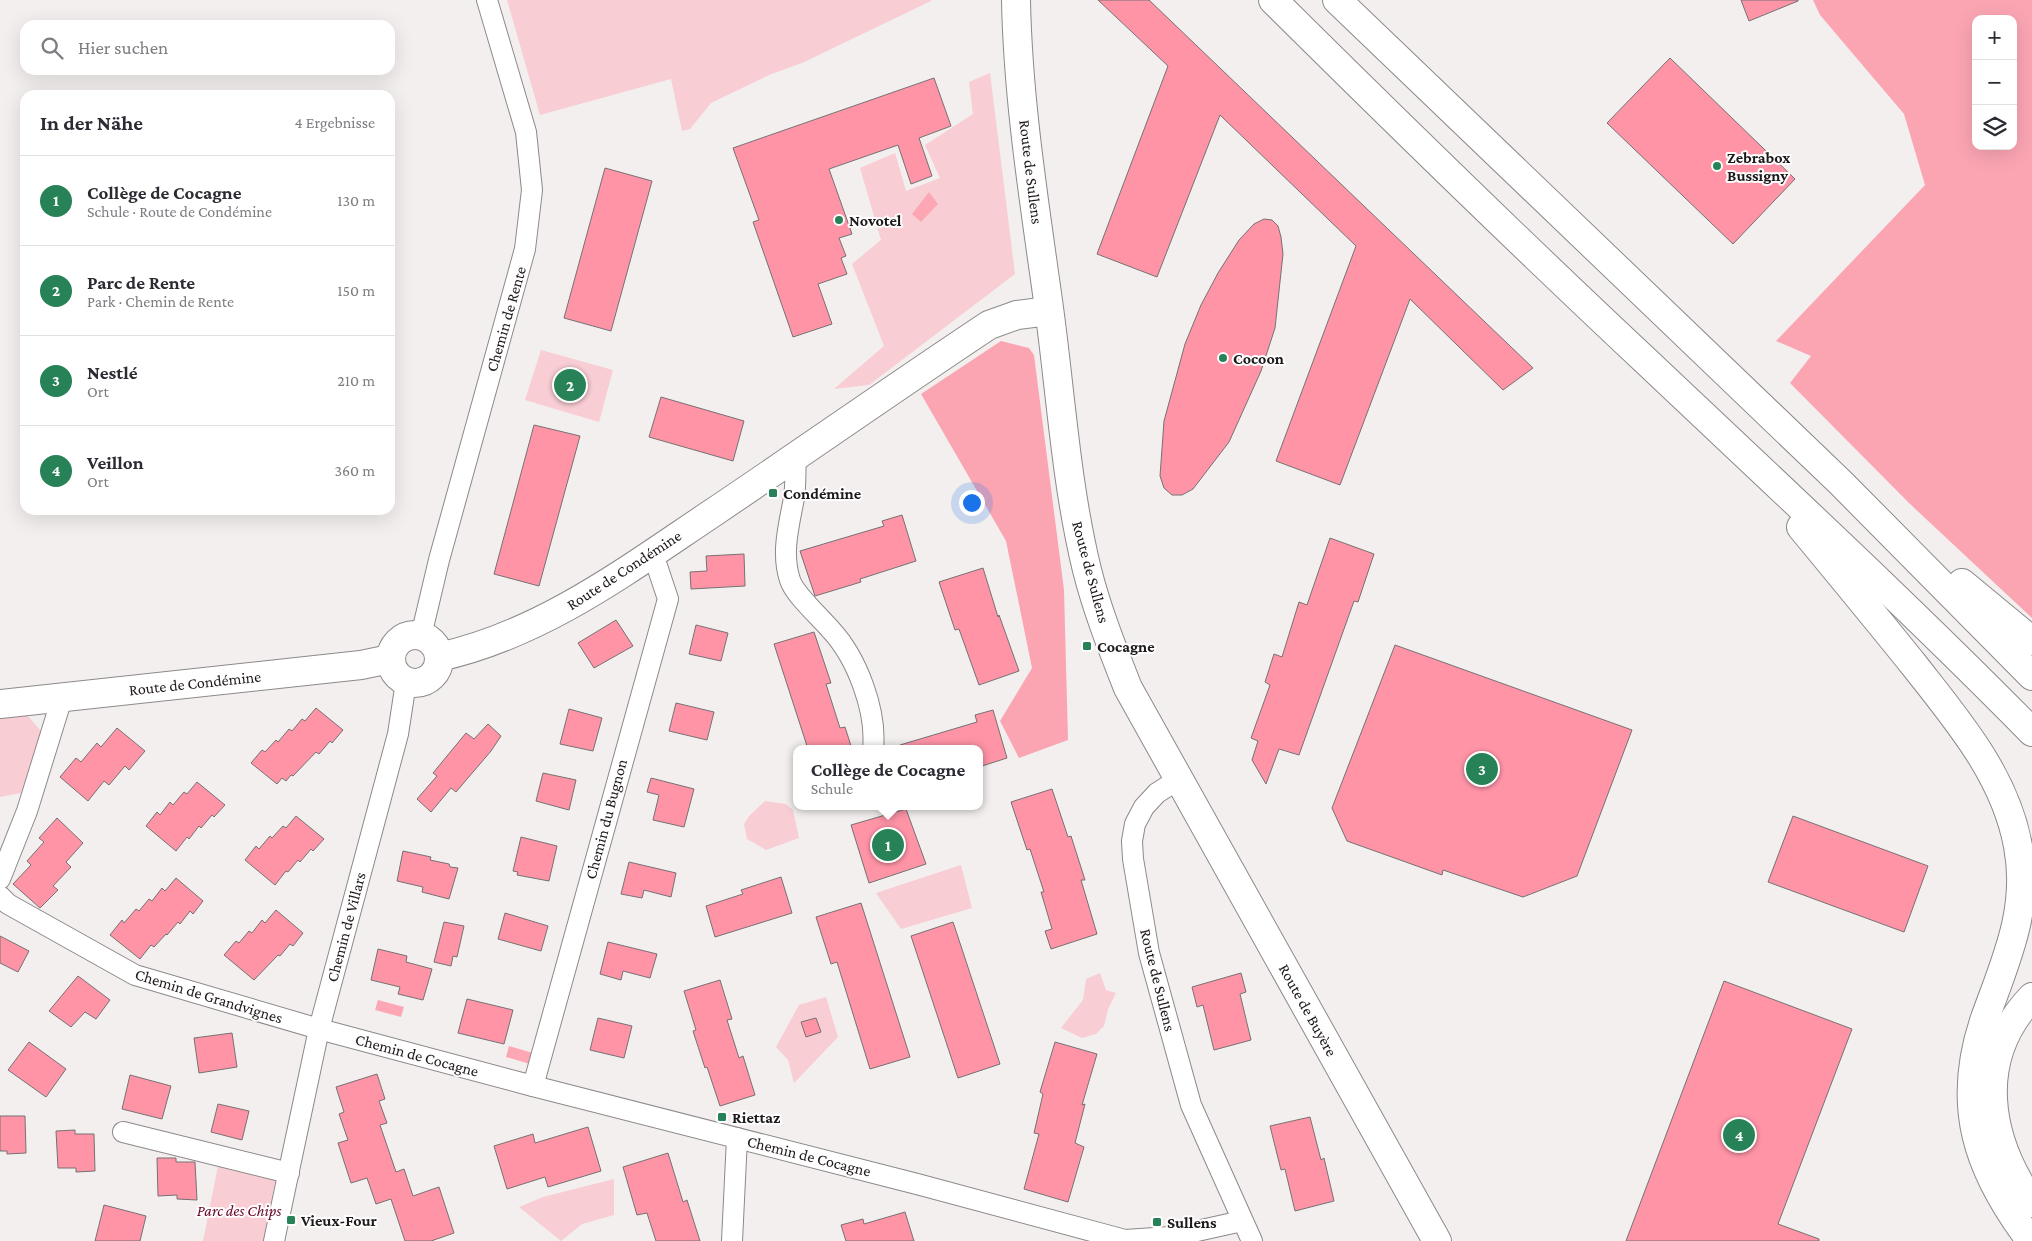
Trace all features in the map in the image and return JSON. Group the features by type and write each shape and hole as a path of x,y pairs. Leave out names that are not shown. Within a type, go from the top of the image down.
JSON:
{"main road":[{"name":"Route de Sullens","path":"1016,0 1024,127 1049,311 1070,488 1088,573 1128,688 1180,779"},
{"path":"1273,0 1401,127 1728,439 1878,579 2032,732"},
{"path":"1337,0 1841,482 2032,676"},
{"name":"Route de Condémine","path":"439,658 488,644 565,609 650,555 989,325 1017,315 1049,311"},
{"path":"1728,439 1878,620 1952,713 1989,767 2009,812 2021,860 2022,893 2020,910 2012,941 1976,1048 1971,1080 1971,1097 1975,1130 1984,1161 2006,1205 2031,1241"},
{"path":"1841,482 2032,641"},
{"path":"420,636 431,641 439,658 438,666 429,679 414,684 406,682 394,673 390,659 396,643 403,638 420,636"},
{"name":"Route de Condémine","path":"0,704 361,665 390,659"},
{"name":"Route de Buyère","path":"1180,779 1437,1241"},
{"path":"2032,997 2018,1013 2003,1040 1994,1067 1992,1094 1995,1124 2004,1152 2017,1180 2032,1203"}],"street":[{"name":"Chemin de Rente","path":"420,636 438,560 525,249 532,190 526,132 487,0"},
{"path":"796,456 794,495 785,556 790,582 834,632 853,662 869,701 875,733 874,745"},
{"name":"Chemin du Bugnon","path":"533,1086 668,599 657,566 650,555"},
{"name":"Chemin de Villars","path":"274,1241 319,1028 398,734 406,682"},
{"path":"0,879 27,811 62,698"},
{"name":"Route de Sullens","path":"1180,779 1157,793 1144,808 1135,824 1132,841 1133,859 1149,953 1192,1105 1252,1241"},
{"name":"Chemin de Grandvignes","path":"0,896 8,904 135,975 319,1028"},
{"name":"Chemin de Cocagne","path":"319,1028 533,1086 1125,1240 1170,1237 1242,1221"},
{"path":"123,1132 289,1173"},
{"path":"732,1241 737,1138"}],"green space":[{"path":"507,0 931,1 802,63 769,75 711,103 690,129 682,131 671,79 540,115"},
{"path":"990,73 1015,274 869,385 834,389 884,346 852,264 881,240 860,168 895,153 906,191 940,178 925,145 973,114 969,82"},
{"path":"541,350 613,370 599,422 525,400"},
{"path":"27,715 41,731 21,793 0,797 0,718"},
{"path":"765,801 786,804 793,810 799,838 766,850 747,839 744,824 749,816"},
{"path":"961,865 972,908 901,929 876,893"},
{"path":"1100,973 1106,990 1116,993 1108,1009 1104,1026 1096,1034 1082,1038 1061,1028 1083,1000 1086,979"},
{"path":"826,997 838,1037 794,1083 788,1060 776,1047 799,1005"},
{"name":"Parc des Chips","path":"218,1166 276,1178 263,1241 203,1241"},
{"path":"614,1179 614,1215 582,1224 561,1241 519,1207 543,1197"}],"shaded area":[{"path":"1813,0 2032,0 2032,618 1910,504 1790,383 1811,356 1776,341 1925,185 1904,114 1820,15"},
{"path":"929,192 938,204 921,222 912,214"},
{"path":"1001,341 1029,348 1034,355 1064,590 1068,740 1019,758 1000,721 1032,668 1006,541 921,394"},
{"path":"378,1000 404,1007 401,1017 375,1010"},
{"path":"509,1046 533,1053 530,1064 506,1057"}],"building":[{"path":"1098,0 1149,0 1533,368 1503,390 1410,299 1340,485 1276,461 1356,246 1220,115 1157,277 1097,254 1168,66"},
{"path":"1741,0 1798,0 1798,1 1749,21"},
{"path":"1670,58 1795,179 1733,244 1607,123"},
{"path":"934,78 951,126 919,138 932,176 911,184 898,145 829,169 852,234 839,238 846,256 841,258 847,274 818,284 832,324 793,337 753,222 759,220 733,148"},
{"path":"605,168 652,181 611,331 564,318"},
{"name":"Cocoon","path":"1264,219 1272,220 1278,226 1283,254 1275,328 1261,371 1229,442 1193,489 1182,495 1172,495 1164,488 1160,476 1164,421 1185,344 1201,305 1218,273 1239,240 1254,224"},
{"path":"661,397 744,421 733,461 649,437"},
{"path":"534,425 580,436 539,586 494,574"},
{"path":"902,515 916,561 860,579 861,582 815,596 800,551 884,526 882,521"},
{"path":"1330,538 1374,554 1358,602 1354,601 1299,755 1279,749 1266,784 1252,760 1258,741 1251,738 1270,685 1265,682 1274,654 1282,657 1299,602 1307,605"},
{"path":"744,554 745,586 691,589 690,572 707,571 706,556"},
{"path":"983,568 998,617 999,615 1019,671 979,685 959,629 955,630 939,582"},
{"path":"616,620 633,646 594,668 578,643"},
{"path":"696,625 728,633 721,661 689,654"},
{"path":"814,632 831,683 826,684 840,728 845,727 851,745 807,745 774,644"},
{"path":"1395,645 1632,730 1577,876 1523,897 1443,870 1442,875 1347,841 1332,808"},
{"path":"676,703 714,712 707,740 669,731"},
{"path":"316,708 343,730 332,743 330,741 319,754 316,752 293,776 291,775 286,781 282,778 277,784 251,763 262,750 265,752 276,740 278,742 289,729 292,731 302,719 305,721"},
{"path":"569,709 602,718 593,751 560,744"},
{"path":"993,710 1007,758 983,766 983,745 900,745 977,722 975,715"},
{"path":"488,724 501,736 491,751 456,792 451,788 431,812 417,799 437,776 433,773 466,733 474,739"},
{"path":"117,728 145,751 129,770 125,766 109,785 104,781 88,801 60,777 76,758 81,762 97,743 101,747"},
{"path":"543,773 576,780 569,810 536,801"},
{"path":"651,778 694,789 684,827 653,820 659,795 647,792"},
{"path":"197,782 225,805 214,817 212,815 201,828 199,826 189,839 187,837 176,851 146,826 157,812 160,815 170,802 173,805 184,792 187,794"},
{"path":"1052,789 1068,837 1071,836 1085,880 1081,880 1097,934 1051,949 1045,931 1052,929 1041,892 1044,892 1030,849 1027,850 1011,802"},
{"path":"906,810 926,864 869,883 851,825"},
{"path":"296,816 324,839 313,851 311,849 300,862 298,860 288,872 286,871 275,885 245,860 256,846 259,849 270,836 272,838 283,826 286,828"},
{"path":"1793,816 1928,866 1904,932 1768,882"},
{"path":"57,818 83,843 66,862 71,867 53,886 58,890 40,908 13,884 31,865 27,861 44,842 39,838"},
{"path":"521,837 557,846 549,881 517,875 518,872 513,871"},
{"path":"403,851 431,857 430,860 458,868 449,899 422,892 423,887 397,881"},
{"path":"629,862 676,873 671,897 644,890 642,898 621,894"},
{"path":"781,877 792,913 715,937 706,906 743,894 741,890"},
{"path":"176,878 203,901 193,914 190,911 180,924 178,922 154,947 151,945 140,959 110,935 122,920 124,923 136,909 139,911 149,899 152,901 162,888 165,891"},
{"path":"861,903 910,1057 870,1069 837,962 831,964 816,917"},
{"path":"276,910 303,933 293,946 290,944 254,980 224,955 236,941 239,943 249,931 252,933 262,920 265,923"},
{"path":"505,913 548,926 541,951 498,939"},
{"path":"444,922 464,926 457,957 453,956 451,966 434,962"},
{"path":"953,922 1000,1064 958,1078 911,936"},
{"path":"0,936 29,951 18,972 0,963"},
{"path":"608,942 657,954 650,978 623,971 621,980 600,974"},
{"path":"378,949 407,956 406,962 432,969 423,1000 398,994 400,987 371,980"},
{"path":"1241,973 1246,992 1240,994 1251,1040 1214,1050 1203,1005 1197,1007 1192,987"},
{"path":"78,976 110,1000 96,1019 85,1012 71,1027 49,1011"},
{"path":"720,980 732,1019 727,1020 739,1058 743,1056 755,1095 720,1106 693,1031 696,1030 684,991"},
{"path":"1724,981 1852,1029 1778,1224 1819,1239 1819,1241 1626,1241"},
{"path":"467,999 513,1010 504,1044 458,1033"},
{"path":"598,1018 632,1026 624,1058 590,1050"},
{"path":"816,1018 821,1032 806,1037 801,1022"},
{"path":"232,1033 237,1067 199,1073 194,1038"},
{"path":"29,1042 66,1069 46,1097 8,1070"},
{"path":"1055,1042 1097,1054 1082,1105 1085,1104 1075,1143 1084,1147 1068,1202 1024,1189 1039,1134 1034,1133 1043,1094 1040,1092"},
{"path":"377,1074 385,1099 379,1101 387,1123 380,1125 396,1172 404,1169 413,1196 439,1187 454,1233 431,1241 405,1241 391,1199 376,1204 367,1178 351,1183 338,1143 348,1140 339,1114 344,1112 336,1087"},
{"path":"130,1075 171,1086 162,1119 122,1109"},
{"path":"218,1104 249,1111 242,1140 211,1132"},
{"path":"0,1116 25,1116 26,1153 7,1154 7,1151 0,1151"},
{"path":"1310,1117 1321,1160 1324,1158 1334,1201 1295,1211 1285,1169 1281,1170 1270,1126"},
{"path":"588,1127 601,1171 548,1187 545,1177 507,1189 494,1146 533,1134 535,1143"},
{"path":"75,1130 75,1134 94,1134 95,1171 76,1172 76,1168 58,1168 56,1131"},
{"path":"668,1153 683,1202 687,1200 700,1241 656,1241 647,1213 637,1215 623,1167"},
{"path":"157,1158 176,1158 176,1162 195,1162 197,1200 177,1199 177,1195 158,1196"},
{"path":"104,1205 146,1216 140,1241 95,1241"},
{"path":"905,1212 914,1241 846,1241 841,1225 863,1219 864,1224"}],"place":[{"name":"Zebrabox Bussigny","path":"1717,166"},
{"name":"Novotel","path":"839,220"},
{"name":"Cocoon","path":"1223,358"},
{"name":"Parc de Rente","path":"570,385"},
{"name":"Condémine","path":"773,493"},
{"name":"Cocagne","path":"1087,646"},
{"name":"Nestlé","path":"1482,769"},
{"name":"Collège de Cocagne","path":"888,845"},
{"name":"Riettaz","path":"722,1117"},
{"name":"Veillon","path":"1739,1135"},
{"name":"Vieux-Four","path":"291,1220"},
{"name":"Sullens","path":"1157,1222"}]}
